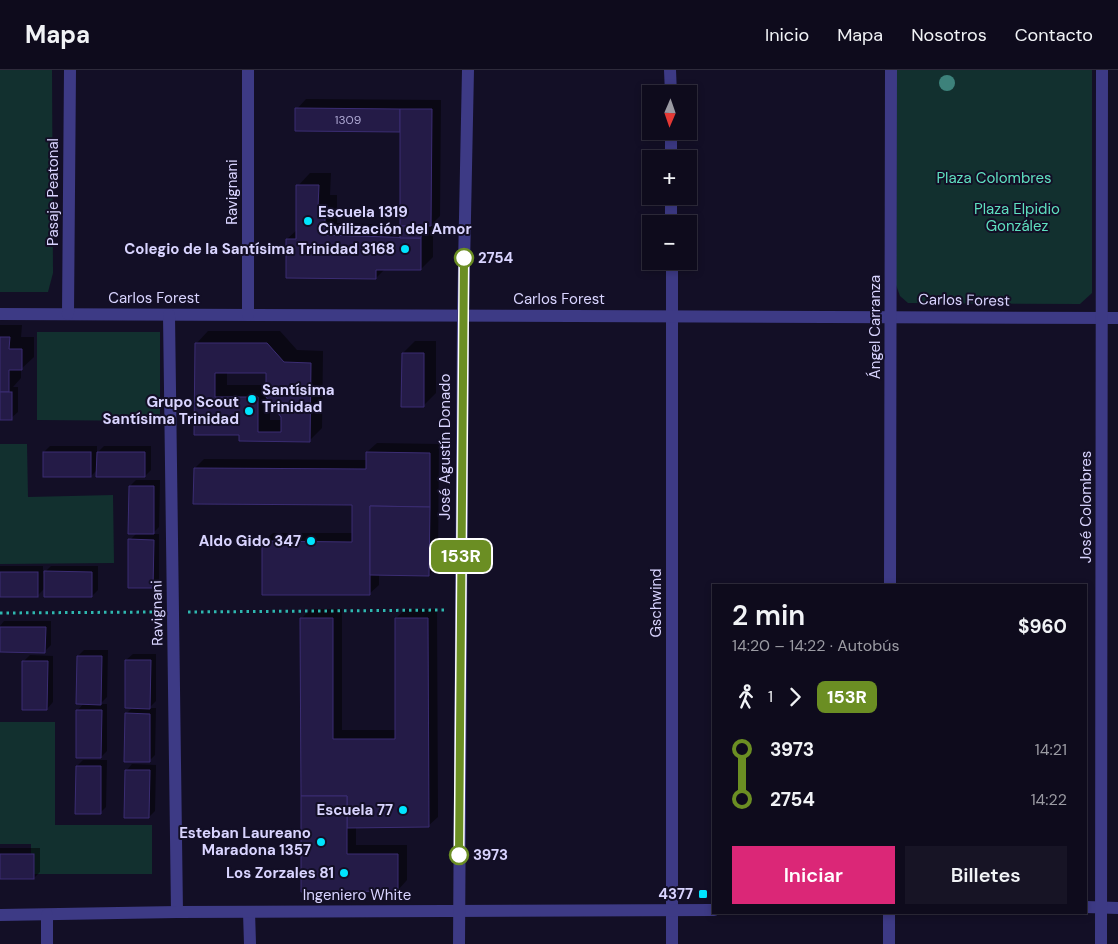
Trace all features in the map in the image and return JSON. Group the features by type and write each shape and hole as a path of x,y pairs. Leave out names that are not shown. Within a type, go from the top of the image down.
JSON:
{"street":[{"name":"Pasaje Peatonal","path":"68,314 70,70"},
{"name":"Ravignani","path":"248,70 248,315"},
{"name":"José Agustín Donado","path":"459,944 463,315 468,70"},
{"path":"670,70 671,85"},
{"name":"Ángel Carranza","path":"890,584 891,70"},
{"name":"José Colombres","path":"1101,944 1102,70"},
{"name":"Gschwind","path":"672,270 672,944"},
{"name":"Carlos Forest","path":"0,314 1118,318"},
{"name":"Ravignani","path":"169,314 177,912"},
{"path":"1087,908 1118,908"},
{"name":"Ingeniero White","path":"0,915 177,912 712,910"},
{"path":"249,912 250,944"},
{"path":"889,914 889,944"},
{"path":"47,915 48,944"}],"path":[{"path":"0,613 460,610"}],"green space":[{"path":"0,70 52,70 53,273 48,292 0,292"},
{"name":"Plaza Colombres","path":"897,70 1092,70 1092,293 1080,304 908,303 900,296 896,285"},
{"path":"37,332 160,332 160,421 37,420"},
{"path":"0,444 27,444 28,497 113,495 114,563 0,564"},
{"path":"0,722 55,722 55,825 152,825 152,874 31,874 31,844 0,844"}],"building":[{"path":"295,108 400,109 400,132 295,131"},
{"path":"400,109 432,109 431,226 400,226"},
{"path":"296,185 319,185 318,207 325,207 325,235 421,238 421,270 376,270 376,279 286,278 286,239 296,239"},
{"path":"400,226 422,226 421,238 400,238"},
{"path":"0,337 10,337 9,349 22,349 22,370 9,370 9,392 0,392"},
{"name":"Santísima Trinidad","path":"195,343 267,343 284,362 311,363 310,442 239,441 239,435 194,435","holes":["215,373 266,373 266,397 281,417 281,432 258,432 258,397 215,397"]},
{"path":"402,353 424,353 424,407 401,407"},
{"path":"0,392 12,392 12,420 0,420"},
{"path":"43,452 91,452 91,477 43,477"},
{"path":"97,452 145,452 145,477 96,477"},
{"path":"366,452 430,453 430,507 370,506 370,595 262,595 262,541 352,542 352,505 193,504 194,468 366,469"},
{"path":"129,486 154,486 154,534 128,534"},
{"path":"370,506 430,507 429,576 370,575"},
{"path":"128,539 154,540 153,588 128,588"},
{"path":"44,571 92,572 92,597 44,597"},
{"path":"0,572 38,572 38,597 0,597"},
{"path":"300,618 333,618 333,739 395,739 395,618 428,618 429,827 347,828 347,796 301,796"},
{"path":"0,627 46,627 45,653 0,652"},
{"path":"77,656 102,656 101,705 76,704"},
{"path":"125,660 151,660 150,709 125,708"},
{"path":"22,661 48,661 47,710 22,710"},
{"path":"76,710 102,710 101,758 76,758"},
{"path":"125,713 150,714 150,762 124,762"},
{"path":"76,766 101,766 101,814 75,814"},
{"path":"125,770 150,770 149,818 124,818"},
{"path":"301,796 347,796 347,854 398,854 398,891 301,892"},
{"path":"0,854 34,854 34,879 0,879"}],"bus line":[{"name":"153R","path":"459,855 464,258"}],"place":[{"name":"Escuela 1319 Civilización del Amor","path":"308,221"},
{"name":"Colegio de la Santísima Trinidad 3168","path":"405,249"},
{"name":"2754","path":"464,258"},
{"name":"Santísima Trinidad","path":"252,399"},
{"name":"Grupo Scout Santísima Trinidad","path":"249,411"},
{"name":"Aldo Gido 347","path":"311,541"},
{"name":"Escuela 77","path":"403,810"},
{"name":"Esteban Laureano Maradona 1357","path":"321,842"},
{"name":"3973","path":"459,855"},
{"name":"Los Zorzales 81","path":"344,873"},
{"name":"4377","path":"703,894"}],"park label":[{"name":"Plaza Elpidio González","path":"1017,218"}]}
